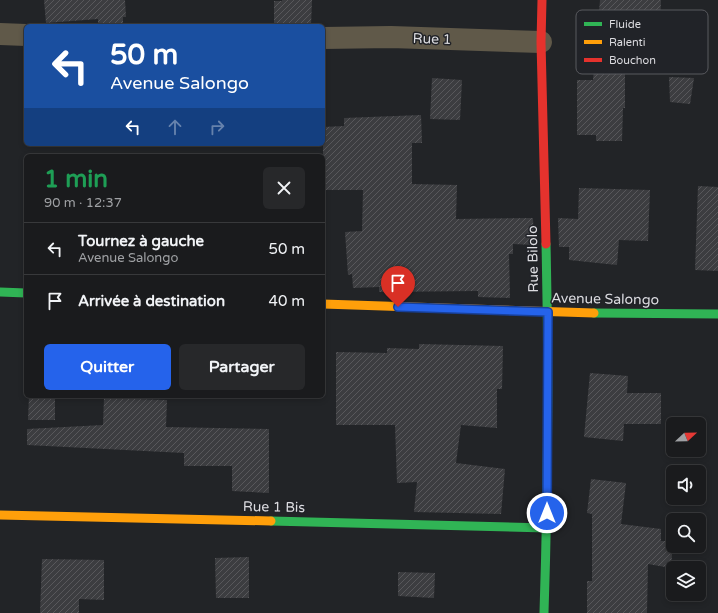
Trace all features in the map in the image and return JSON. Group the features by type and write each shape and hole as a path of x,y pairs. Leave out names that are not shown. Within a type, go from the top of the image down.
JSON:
{"street":[{"name":"Rue Bilolo","path":"542,0 541,42 548,312 547,528 544,613"},
{"path":"0,34 24,35"},
{"name":"Rue 1","path":"325,38 391,37 541,42"},
{"path":"0,292 24,293"},
{"name":"Avenue Salongo","path":"325,304 548,312 718,314"},
{"name":"Rue 1 Bis","path":"0,515 547,528"}],"building":[{"path":"44,0 125,0 126,17 123,17 123,24 98,24 98,19 46,23"},
{"path":"312,0 311,24 274,24 274,1"},
{"path":"600,0 661,0 661,10 599,10"},
{"path":"594,74 625,74 625,108 623,108 622,141 596,141 596,135 577,135 577,80 593,80"},
{"path":"669,77 694,78 690,104 670,102"},
{"path":"432,78 462,80 460,120 430,119"},
{"path":"421,115 422,143 412,143 412,184 457,185 456,219 533,218 534,245 513,244 513,254 509,254 510,298 478,297 478,291 379,292 379,287 353,288 352,274 348,275 345,232 362,231 363,190 325,190 325,154 323,154 323,146 325,146 325,127 344,126 344,118"},
{"path":"698,186 718,187 718,271 695,270"},
{"path":"579,188 650,190 648,241 619,240 617,265 569,260 569,247 559,247 558,218 578,219"},
{"path":"419,344 503,346 502,389 497,389 497,428 461,425 456,463 505,469 501,514 414,512 417,482 397,483 395,425 336,425 336,352 387,353 387,348 419,349"},
{"path":"590,373 628,376 627,393 661,393 661,424 624,424 623,441 584,437"},
{"path":"29,398 55,398 55,420 28,420"},
{"path":"104,398 167,400 166,427 269,429 269,493 232,491 232,466 184,466 184,453 27,445 27,429 103,425"},
{"path":"591,479 626,483 621,524 661,529 661,541 666,541 666,553 672,553 672,561 666,561 666,567 648,564 647,613 587,613 587,581 592,581 592,514 587,513"},
{"path":"249,557 249,598 216,598 215,558"},
{"path":"42,559 104,560 104,600 79,599 79,613 40,613"},
{"path":"398,572 435,573 434,598 398,596"}],"traffic: fast":[{"path":"544,613 548,428 546,244"},
{"path":"0,292 24,293"},
{"path":"594,313 718,314"},
{"path":"271,521 547,528"}],"traffic: slow":[{"path":"325,304 594,313"},
{"path":"0,515 271,521"}],"traffic: jam":[{"path":"542,0 541,42 546,244"}],"route":[{"path":"398,307 548,312 547,513"}]}
